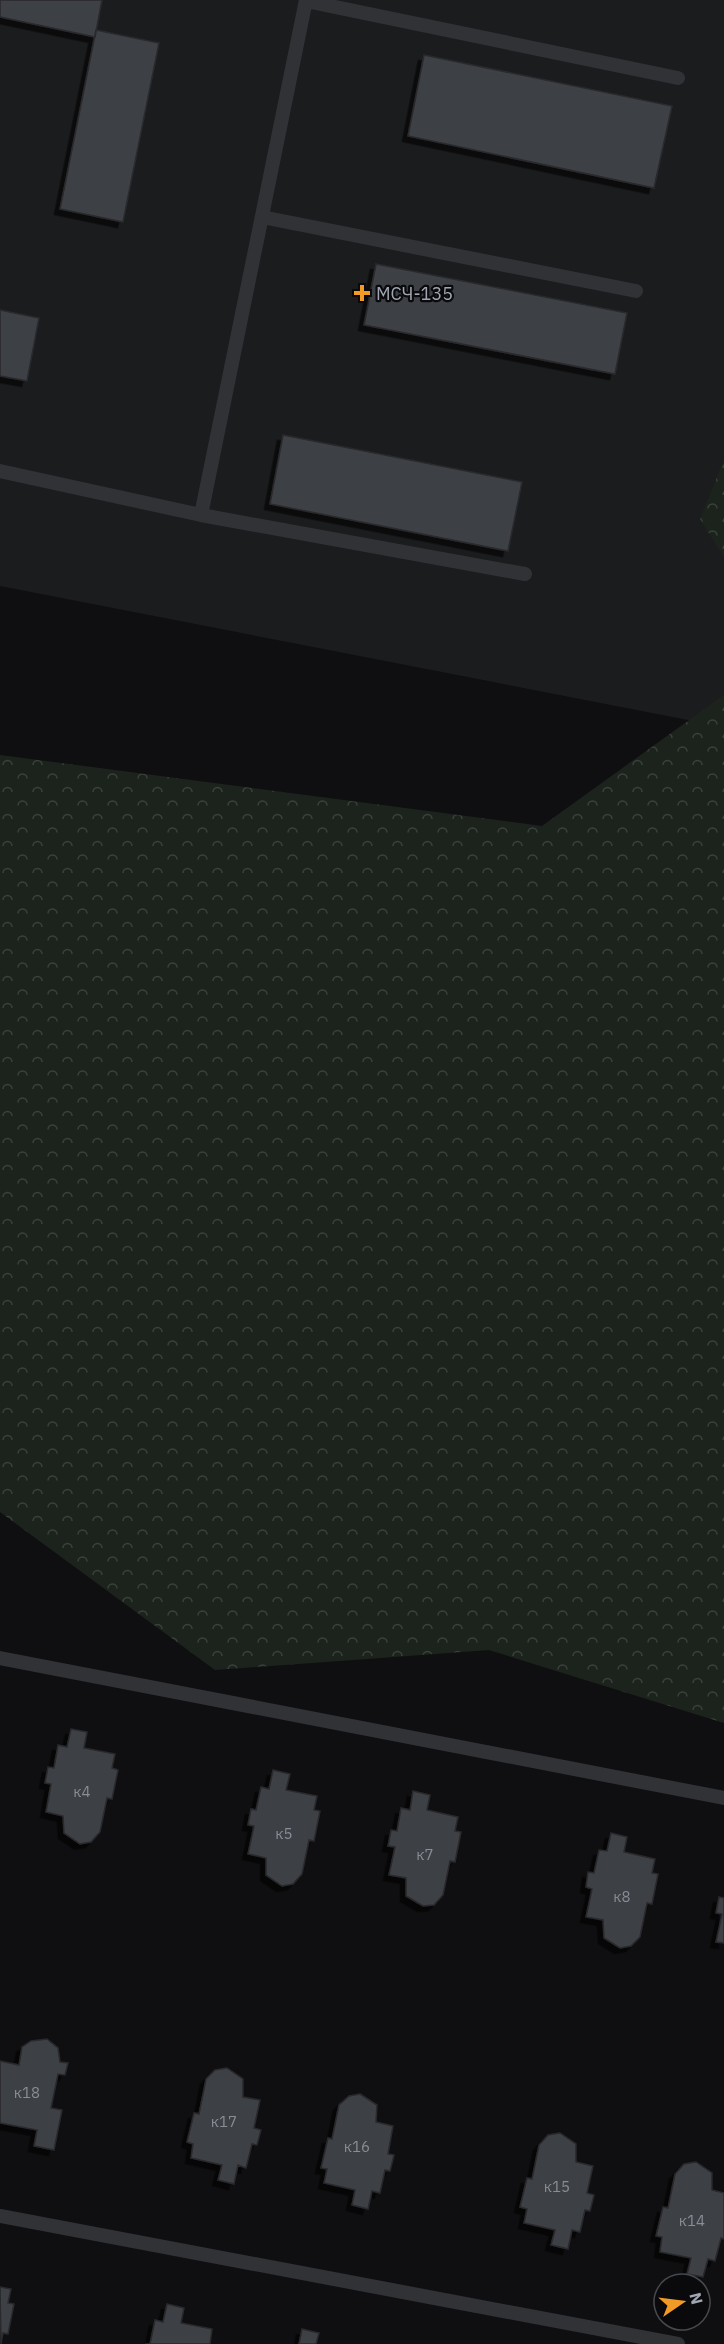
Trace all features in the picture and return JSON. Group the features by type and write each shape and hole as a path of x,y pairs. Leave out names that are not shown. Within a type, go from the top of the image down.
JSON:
{"lane":[{"path":"201,515 306,1 678,78"},
{"path":"262,217 636,291"},
{"path":"0,471 201,515 525,574"},
{"path":"0,1658 724,1798"},
{"path":"0,2216 678,2344"}],"shaded area":[{"name":"МСЧ-135","path":"0,0 724,0 724,727 0,586"}],"green space":[{"path":"724,460 724,557 700,519"},
{"path":"724,695 724,1723 489,1650 215,1670 0,1512 0,755 542,826"}],"building":[{"path":"0,0 102,0 95,37 0,17"},
{"path":"96,30 159,43 123,222 60,209"},
{"path":"424,55 672,106 654,188 408,136"},
{"path":"376,264 627,313 615,374 364,325"},
{"path":"0,310 39,318 27,381 0,376"},
{"path":"283,435 522,482 508,551 270,504"},
{"path":"71,1729 87,1732 84,1748 115,1754 112,1768 118,1770 112,1799 107,1798 100,1832 91,1842 80,1844 64,1833 63,1816 46,1812 51,1784 45,1783 48,1767 54,1768 58,1745 67,1747"},
{"path":"273,1770 290,1774 286,1790 317,1796 314,1810 320,1811 314,1841 309,1840 302,1874 293,1884 282,1886 266,1875 266,1858 248,1854 254,1826 248,1825 251,1809 256,1810 261,1787 269,1789"},
{"path":"413,1791 430,1795 427,1810 458,1817 455,1831 461,1832 455,1862 450,1861 443,1895 434,1905 423,1906 406,1896 406,1878 389,1875 395,1847 388,1846 391,1830 397,1831 401,1808 410,1810"},
{"path":"611,1833 627,1837 624,1852 655,1859 652,1873 658,1874 652,1904 647,1903 640,1937 631,1946 620,1948 604,1938 603,1920 586,1917 592,1889 586,1887 588,1872 594,1873 599,1850 607,1851"},
{"path":"719,1897 724,1898 724,1943 716,1942 722,1914 716,1913"},
{"path":"47,2039 58,2048 60,2062 68,2063 65,2075 58,2074 51,2108 62,2110 54,2150 34,2146 37,2130 0,2123 0,2061 19,2065 22,2047 31,2041"},
{"path":"227,2068 243,2079 243,2097 260,2100 254,2128 261,2130 257,2145 252,2144 246,2168 238,2165 234,2184 218,2180 222,2165 191,2158 193,2144 187,2142 194,2113 199,2114 206,2079 215,2070"},
{"path":"360,2094 377,2105 376,2122 393,2126 388,2154 394,2155 390,2171 385,2170 380,2193 372,2191 368,2209 352,2205 355,2190 324,2183 327,2169 321,2168 328,2138 332,2139 339,2105 349,2096"},
{"path":"560,2133 576,2144 576,2162 593,2166 587,2193 594,2195 590,2211 585,2210 580,2232 572,2230 568,2249 551,2245 555,2230 524,2223 527,2209 520,2207 527,2178 532,2179 539,2145 548,2135"},
{"path":"696,2162 712,2173 712,2190 724,2193 724,2239 721,2238 715,2261 708,2259 704,2272 688,2272 691,2258 660,2252 662,2237 656,2236 663,2207 668,2208 675,2174 684,2164"},
{"path":"0,2287 11,2289 8,2303 14,2304 8,2334 3,2333 1,2344"},
{"path":"167,2304 184,2308 181,2323 212,2329 210,2344 150,2344 155,2320 163,2322"},
{"path":"302,2329 319,2333 316,2344 299,2344"}],"place":[{"name":"МСЧ-135","path":"362,293"}]}
